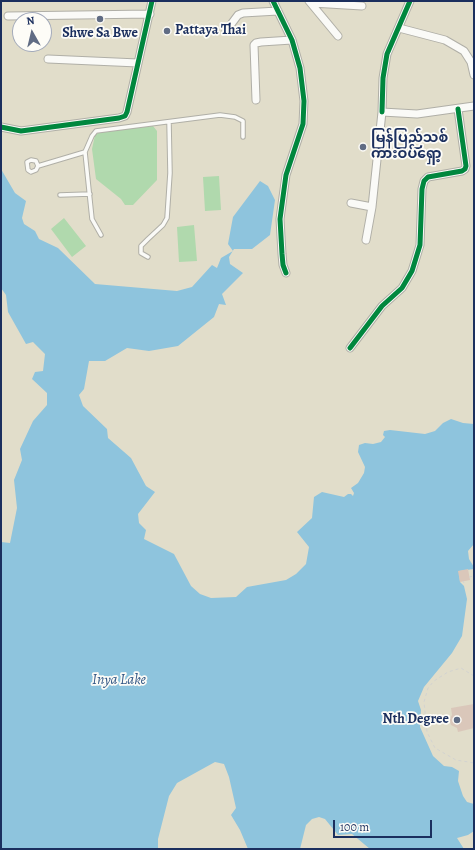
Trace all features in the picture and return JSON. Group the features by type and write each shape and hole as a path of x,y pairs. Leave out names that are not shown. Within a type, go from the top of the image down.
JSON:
{"street":[{"path":"1,127 21,131 125,116 152,1"},
{"path":"273,1 292,40 300,68 304,102 303,124 286,175 280,219 283,265 286,273"},
{"path":"366,240 372,207 382,112 383,78 387,54 410,1"},
{"path":"310,2 362,6"},
{"path":"310,2 338,36"},
{"path":"226,31 238,15 243,13 278,11"},
{"path":"8,16 150,14"},
{"path":"399,28 445,40 464,51 471,62 474,75"},
{"path":"256,100 254,45 261,42 292,40"},
{"path":"48,59 138,63"},
{"path":"382,112 417,114 474,106"},
{"path":"350,348 382,306 402,288 412,271 420,245 422,190 424,181 428,177 462,171 465,169 466,166 458,109"},
{"path":"351,203 372,207"}],"lane":[{"path":"101,235 92,219 85,152 92,136 96,132 220,115 235,117 243,121 243,137"},
{"path":"148,256 141,253 141,246 163,225 167,218 170,173 168,122"},
{"path":"38,166 85,152"},
{"path":"60,194 90,194"}],"path":[{"path":"469,577 474,576"},
{"path":"474,676 460,668 448,672 434,680 428,688 424,702 427,732 435,748 456,760 474,763"}],"green space":[{"path":"153,126 157,131 157,180 133,205 125,205 121,199 96,179 92,149 95,135 100,132"},
{"path":"219,176 221,210 205,211 203,177"},
{"path":"64,218 86,246 72,257 51,229"},
{"path":"194,225 197,261 179,262 177,227"}],"water":[{"name":"Inya Lake","path":"1,169 15,193 26,201 22,218 24,224 35,231 39,239 58,248 95,284 177,291 192,287 212,265 217,268 221,258 233,251 229,257 230,264 243,273 222,294 226,305 219,304 214,317 178,346 149,351 127,348 105,361 89,361 84,389 79,395 83,406 107,429 108,438 131,458 146,486 155,492 138,514 139,523 146,530 144,539 174,554 191,586 200,594 211,598 236,597 247,587 286,580 296,574 306,564 309,547 297,532 312,518 314,497 322,492 344,497 348,494 353,496 354,493 351,488 358,483 364,473 365,467 358,452 359,445 381,442 385,437 383,435 384,431 390,430 425,434 435,431 443,423 451,419 463,423 474,424 474,544 468,551 469,559 474,569 459,571 460,582 464,586 467,599 462,636 452,653 424,687 418,701 421,710 420,727 433,756 444,766 452,767 459,771 458,781 463,796 467,802 474,804 474,831 468,835 457,838 464,849 370,849 352,834 338,835 325,819 319,817 312,819 306,825 300,849 248,849 240,830 231,815 236,808 229,777 224,764 215,762 177,783 169,796 158,839 158,849 1,849 1,542 10,543 17,508 14,480 22,460 20,449 33,421 47,405 47,393 32,379 35,372 43,371 45,354 33,342 26,344 8,312 6,295 1,288"},
{"path":"260,181 268,186 275,200 270,235 252,249 234,249 233,251 228,244 233,217"}],"building":[{"path":"468,569 470,580 460,582 458,571"},
{"path":"474,704 474,728 458,732 457,728 451,725 450,722 452,715 451,708"}],"cycle path":[{"path":"1,127 21,131 125,116 152,1"},
{"path":"273,1 292,40 300,68 304,101 303,124 286,175 280,219 283,265 286,273"},
{"path":"382,112 383,78 387,54 410,1"},
{"path":"350,348 382,306 402,288 412,271 420,245 422,189 424,181 428,177 462,171 465,169 466,166 458,109"}],"place":[{"name":"Shwe Sa Bwe","path":"100,19"},
{"name":"Pattaya Thai","path":"167,31"},
{"name":"မြန်ပြည်သစ် ကားဝပ်ရှော့","path":"363,147"},
{"name":"Nth Degree","path":"457,720"}]}
